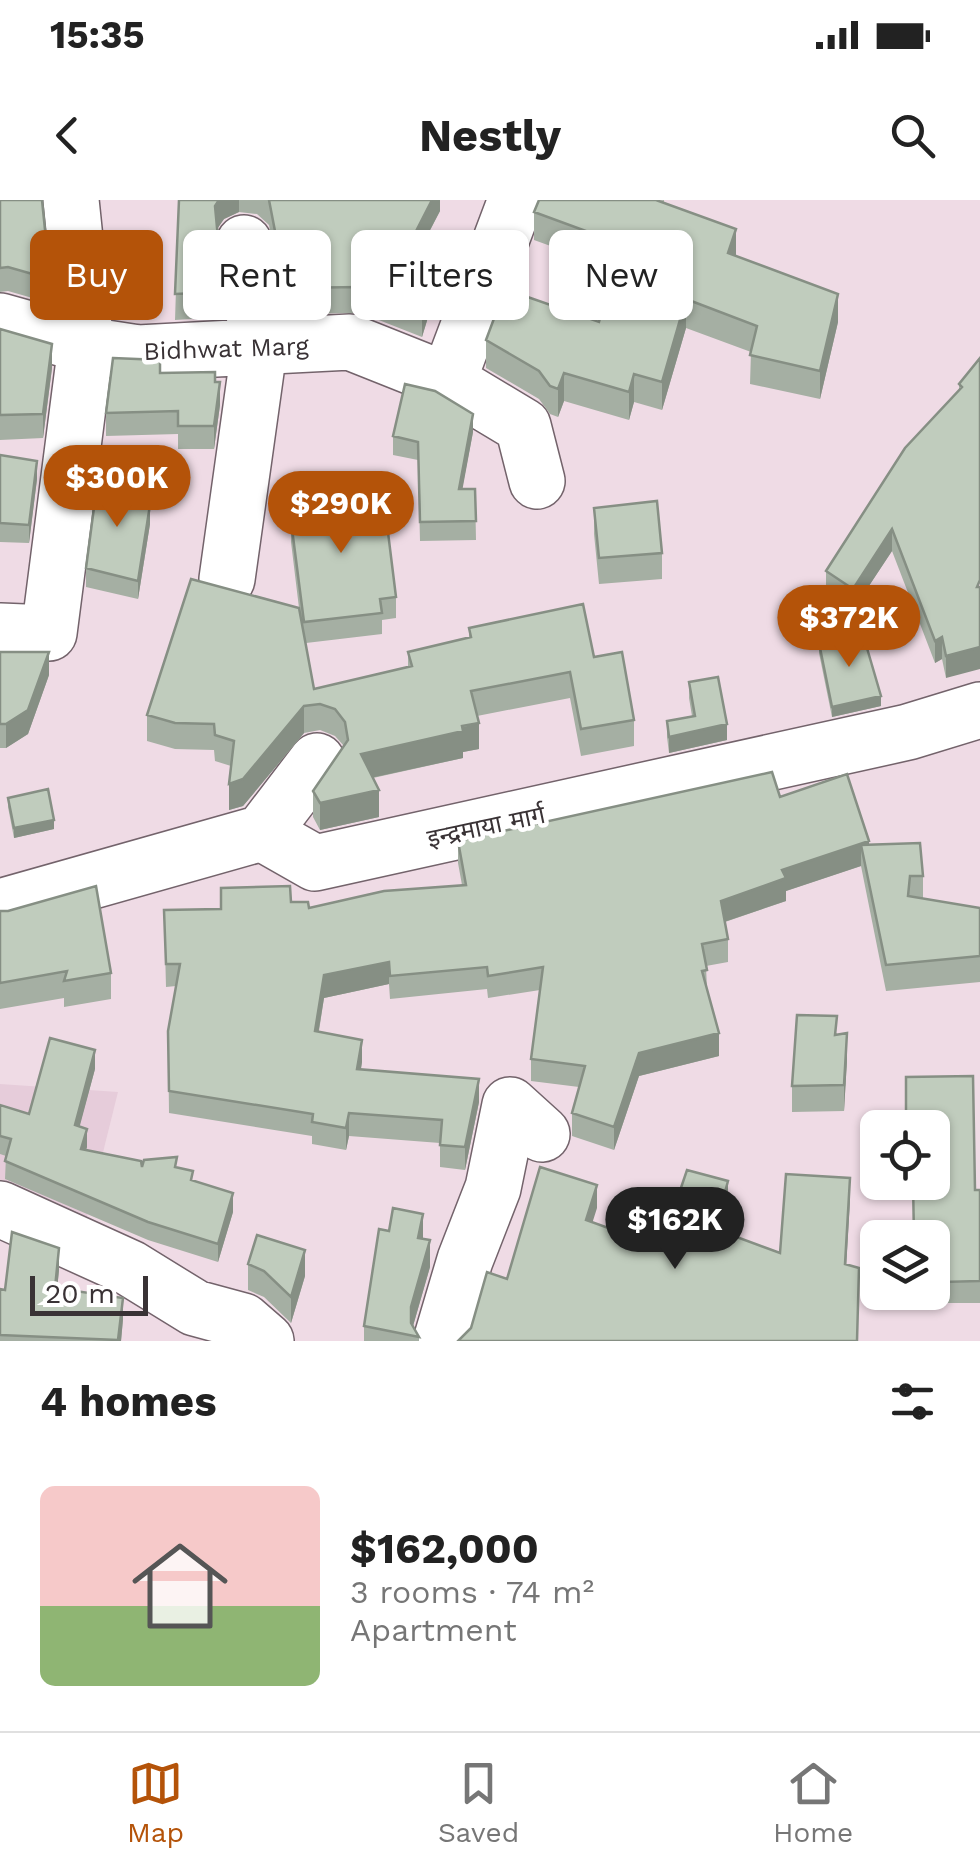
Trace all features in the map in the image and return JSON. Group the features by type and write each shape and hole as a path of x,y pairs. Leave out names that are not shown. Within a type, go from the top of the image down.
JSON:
{"street":[{"path":"0,632 49,633 86,345 71,200"},
{"path":"448,381 516,200"},
{"path":"227,579 259,350 255,320"},
{"name":"Bidhwat Marg","path":"0,321 86,345 138,353 259,350 350,342 448,381 523,426 537,481"},
{"name":"इन्द्रमाया मार्ग","path":"262,833 315,862 852,745 980,710"},
{"path":"0,907 262,833 317,761"},
{"path":"442,1341 464,1260 493,1188 510,1105 542,1134"},
{"path":"0,1209 130,1268 195,1308 243,1321 266,1341"}],"shaded area":[{"path":"0,1084 118,1092 82,1237 0,1204"}],"building":[{"path":"0,200 42,200 45,230 30,230 30,273 0,268"},
{"path":"179,200 219,200 215,206 217,230 183,230 183,294 175,294"},
{"path":"269,200 432,200 417,230 351,230 351,287 331,287 331,230 275,230"},
{"path":"539,200 656,200 736,229 728,253 838,294 820,371 750,355 757,326 693,302 693,230 583,230 534,212"},
{"path":"529,297 549,304 549,320 680,320 662,382 634,374 629,392 564,373 558,389 550,386 539,371 486,340 493,320 529,320"},
{"path":"0,329 52,344 43,414 0,415"},
{"path":"113,358 160,360 160,373 215,372 215,382 220,382 214,426 178,426 178,411 106,413"},
{"path":"980,358 980,647 946,656 942,637 935,641 892,529 853,589 826,571 905,448 962,387 959,384"},
{"path":"405,384 435,391 473,414 459,489 475,489 476,521 420,522 418,442 393,436"},
{"path":"0,455 37,461 29,525 0,523"},
{"path":"99,470 126,474 122,501 150,505 138,581 86,568"},
{"path":"294,492 384,500 396,597 380,599 382,613 304,622 291,521"},
{"path":"657,501 662,553 599,558 594,508"},
{"path":"191,579 299,608 314,689 412,666 408,652 471,637 469,628 583,604 594,657 622,652 634,720 581,729 570,672 471,691 479,723 462,726 463,731 361,754 379,790 320,803 313,791 348,740 345,722 335,709 320,704 304,706 243,779 229,784 234,741 215,735 214,724 175,723 147,715"},
{"path":"862,631 881,696 832,707 819,643"},
{"path":"0,652 49,652 28,710 6,724 0,724"},
{"path":"718,677 727,724 669,737 667,721 695,716 689,682"},
{"path":"772,772 780,797 847,774 869,841 782,870 786,878 721,901 728,939 702,944 707,970 702,971 719,1033 639,1053 614,1127 572,1113 585,1066 531,1059 543,967 488,976 487,967 390,976 389,962 324,975 315,1031 362,1040 357,1069 479,1079 465,1147 440,1145 442,1120 349,1113 346,1128 312,1122 313,1114 169,1091 168,1031 180,964 166,964 164,910 221,909 221,888 290,886 291,902 308,902 309,908 384,891 466,885 458,841"},
{"path":"48,789 54,820 14,828 8,798"},
{"path":"920,843 923,876 910,876 908,896 980,908 980,956 886,965 861,845"},
{"path":"96,886 111,973 64,981 67,971 0,983 0,911"},
{"path":"797,1015 837,1016 835,1035 847,1033 844,1085 792,1086"},
{"path":"50,1038 95,1050 75,1125 87,1129 81,1149 141,1161 142,1167 144,1160 177,1157 175,1167 193,1171 191,1180 233,1193 218,1244 148,1222 5,1161 11,1139 0,1136 0,1105 29,1114"},
{"path":"973,1076 975,1190 980,1190 980,1281 950,1282 950,1220 914,1220 913,1200 950,1200 950,1110 906,1110 906,1077"},
{"path":"540,1167 597,1185 586,1220 661,1247 687,1170 728,1181 715,1229 780,1253 786,1174 850,1178 845,1264 859,1268 857,1341 458,1341 471,1328 487,1272 507,1279"},
{"path":"393,1208 423,1214 418,1238 430,1240 411,1307 411,1323 419,1337 364,1326 379,1229 389,1231"},
{"path":"12,1232 59,1248 55,1288 123,1298 118,1340 0,1335 0,1289 5,1290"},
{"path":"257,1235 305,1250 291,1297 264,1271 248,1264"}]}
